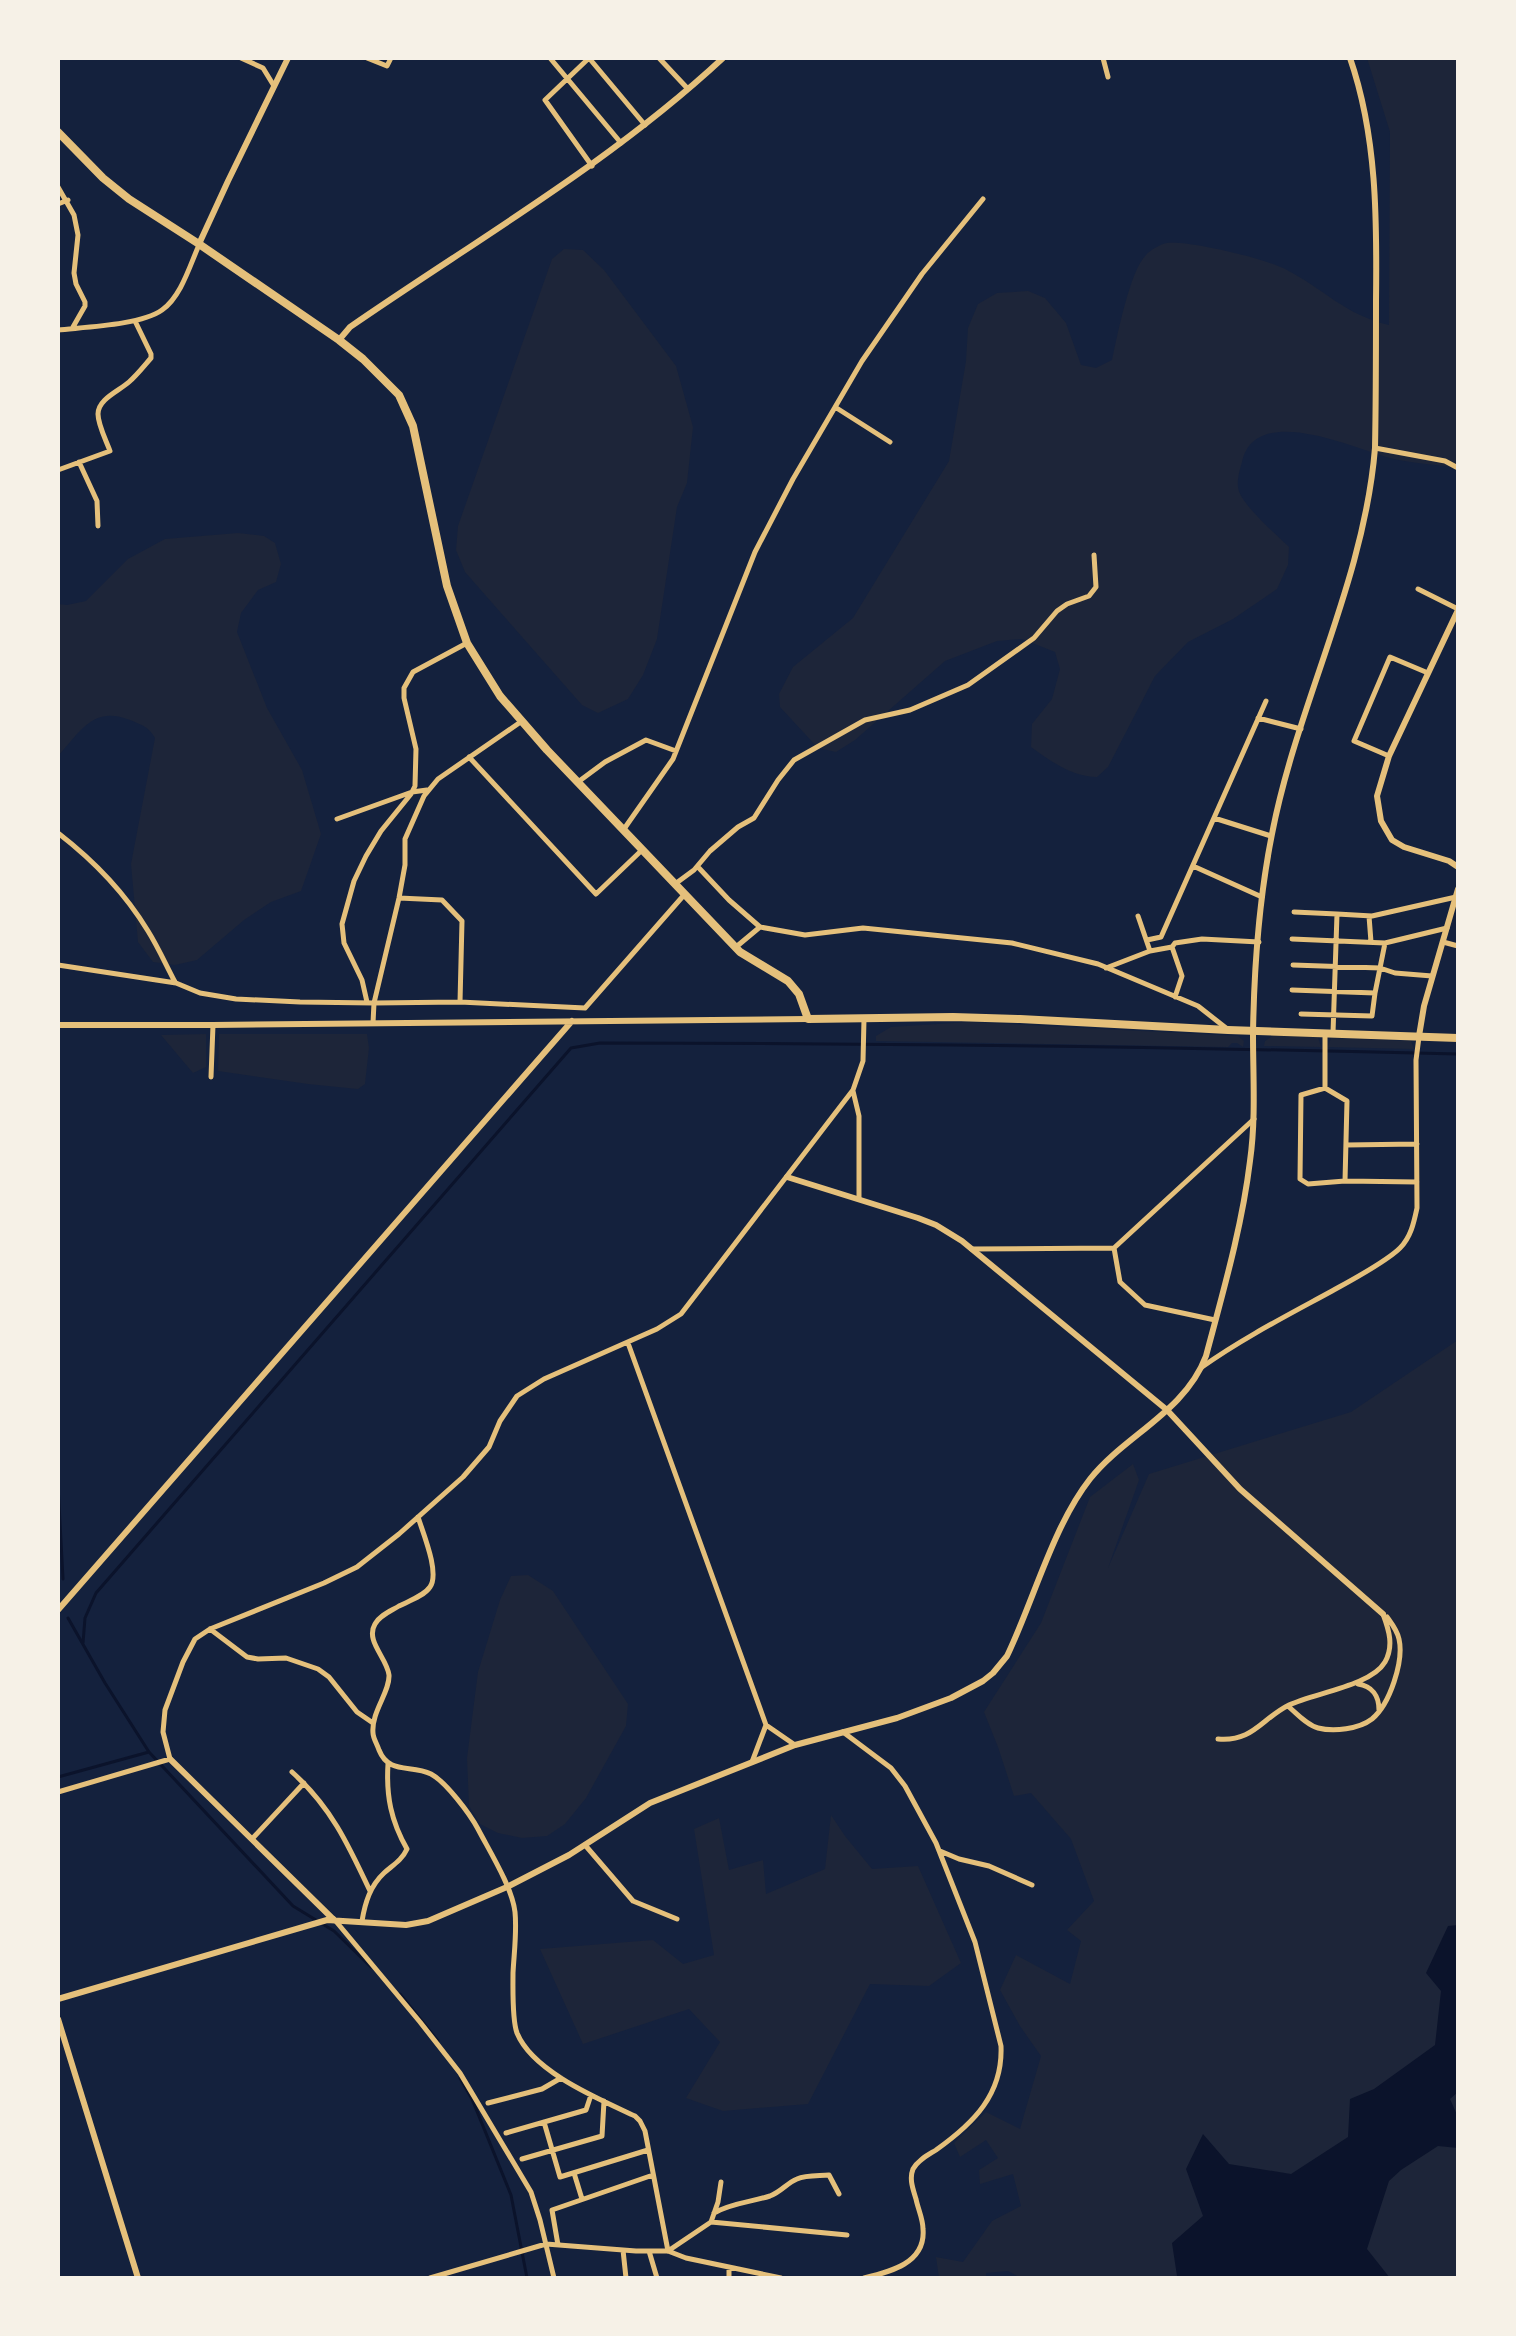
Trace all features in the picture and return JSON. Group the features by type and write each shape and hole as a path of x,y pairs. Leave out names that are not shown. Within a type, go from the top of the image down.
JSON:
{"main road":[{"path":"58,132 103,178 129,199 339,340 399,395 413,426 447,586 467,643 500,696 735,948 788,981 799,994 808,1019 1007,1018 1458,1038"}],"street":[{"path":"241,58 263,68 274,86"},
{"path":"58,330 135,321 162,310 172,300 288,58"},
{"path":"367,58 387,66 391,58"},
{"path":"550,58 622,144"},
{"path":"592,166 545,100 589,58 645,125"},
{"path":"659,58 688,89"},
{"path":"339,340 350,327 622,144 723,58"},
{"path":"1103,58 1108,77"},
{"path":"58,1999 330,1920 406,1925 428,1921 507,1887 585,1845 650,1803 795,1745 897,1718 951,1698 993,1673 1007,1656 1058,1534 1089,1480 1188,1389 1202,1367 1215,1320 1241,1214 1250,1160 1254,1119 1253,1030 1262,897 1271,836 1278,802 1363,525 1373,476 1377,249 1374,179 1367,127 1350,58"},
{"path":"58,187 68,200 78,235 74,273 85,302 73,328"},
{"path":"623,830 673,759 755,552 793,479 862,361 922,274 983,199"},
{"path":"58,204 68,200"},
{"path":"58,470 110,451 99,421 99,407 127,384 151,358 135,321"},
{"path":"835,407 890,442"},
{"path":"1375,448 1445,461 1458,468"},
{"path":"79,462 97,501 98,526"},
{"path":"675,884 738,827 754,818 794,760 865,720 910,710 968,685 1034,638 1057,611 1089,596 1096,587 1094,555"},
{"path":"1418,589 1458,609 1389,756 1377,796 1377,810 1392,840 1458,867"},
{"path":"373,1023 371,1002 344,943 342,924 354,881 366,856 415,786 417,762 404,698 408,679 423,665 467,643"},
{"path":"1389,756 1354,741 1390,657 1428,673"},
{"path":"1147,940 1161,937 1266,701"},
{"path":"1258,718 1301,729"},
{"path":"371,1002 399,898 405,865 405,839 428,789 522,721"},
{"path":"577,782 605,762 646,740 676,751"},
{"path":"469,757 596,894 642,850"},
{"path":"337,819 428,789"},
{"path":"1214,818 1271,836"},
{"path":"58,833 83,853 120,893 147,930 176,983"},
{"path":"697,866 760,927 805,935 863,928 1012,943 1106,968 1198,1006 1228,1030"},
{"path":"1193,866 1262,897"},
{"path":"58,965 176,983 200,993 236,999 460,1002 585,1008 685,894"},
{"path":"1294,912 1368,916 1457,894"},
{"path":"1202,1367 1233,1346 1354,1279 1400,1248 1414,1223 1417,1208 1417,1049 1424,1006 1457,894"},
{"path":"399,898 442,900 462,921 460,1002"},
{"path":"1325,1088 1325,1047 1334,1015 1337,914"},
{"path":"1138,916 1150,951"},
{"path":"1368,916 1371,942"},
{"path":"1450,917 1458,920"},
{"path":"735,948 760,927"},
{"path":"1292,939 1385,943 1447,928"},
{"path":"1106,968 1150,951 1172,947 1175,943 1202,939 1259,942"},
{"path":"1443,942 1458,946"},
{"path":"1301,1014 1372,1016 1385,943"},
{"path":"1172,947 1182,976 1175,997"},
{"path":"1293,965 1380,968 1395,973 1432,976"},
{"path":"1292,990 1375,993"},
{"path":"58,1025 808,1019"},
{"path":"554,2278 531,2192 460,2073 420,2022 330,1920 252,1839 167,1760 163,1732 165,1710 195,1639 210,1629 357,1567 463,1477 489,1447 500,1421 517,1396 544,1379 628,1343 681,1314 853,1090 863,1061 864,1019"},
{"path":"58,1610 572,1021"},
{"path":"211,1074 213,1025"},
{"path":"1345,1181 1347,1101 1325,1088 1301,1095 1300,1179 1308,1184 1417,1182"},
{"path":"853,1090 859,1116 859,1198"},
{"path":"971,1249 1114,1248 1254,1119"},
{"path":"1346,1145 1417,1144"},
{"path":"787,1177 859,1198 951,1233 1167,1410 1240,1489 1394,1627 1399,1637 1400,1664 1385,1703 1371,1720 1333,1730 1310,1725 1287,1706"},
{"path":"1114,1248 1120,1282 1145,1305 1215,1320"},
{"path":"628,1343 766,1725 795,1745"},
{"path":"418,1517 431,1560 432,1585 375,1623 373,1641 389,1674 373,1723 373,1734 388,1764 431,1774 450,1791 476,1824 515,1909 515,2030 530,2053 561,2078 640,2121 668,2251"},
{"path":"1218,1739 1237,1740 1287,1706 1354,1683 1380,1669 1386,1660 1390,1635 1383,1614"},
{"path":"210,1629 247,1657 286,1658 318,1669 329,1677 357,1712 373,1723"},
{"path":"1354,1683 1369,1687 1376,1695 1379,1711"},
{"path":"752,1762 766,1725"},
{"path":"842,1731 891,1768 905,1786 939,1851 975,1942 997,2026 1002,2062 992,2094 977,2114 914,2167 912,2187 923,2226 919,2250 906,2264 864,2278"},
{"path":"58,1792 167,1760"},
{"path":"362,1921 370,1891 407,1849 390,1811 388,1764"},
{"path":"292,1772 314,1792 334,1818 370,1891"},
{"path":"252,1839 304,1783"},
{"path":"585,1845 633,1901 677,1919"},
{"path":"939,1851 989,1866 1032,1885"},
{"path":"58,2019 138,2278"},
{"path":"488,2103 542,2089 561,2078"},
{"path":"506,2133 586,2110 591,2095"},
{"path":"522,2159 602,2136 604,2101"},
{"path":"544,2122 560,2177 648,2150"},
{"path":"574,2173 582,2199"},
{"path":"558,2245 552,2210 653,2175"},
{"path":"714,2213 723,2207 772,2195 795,2179 829,2175 839,2194"},
{"path":"668,2251 711,2222 721,2182"},
{"path":"711,2222 847,2235"},
{"path":"430,2278 543,2245 668,2251 686,2258 781,2278"},
{"path":"623,2250 626,2278"},
{"path":"649,2251 657,2278"},
{"path":"729,2268 729,2278"}],"shaded area":[{"path":"1367,58 1458,58 1458,463 1451,467 1405,461 1307,434 1285,432 1265,435 1251,444 1242,462 1238,487 1251,510 1289,547 1288,565 1277,589 1233,619 1188,642 1155,676 1108,767 1097,777 1071,771 1031,747 1032,724 1052,699 1060,669 1055,652 1022,639 997,641 945,661 855,740 836,752 818,748 780,707 779,694 793,667 853,618 949,461 966,361 968,328 978,304 997,293 1028,291 1045,298 1066,323 1081,365 1096,368 1112,360 1125,304 1140,263 1156,248 1167,243 1178,243 1228,251 1277,266 1360,315 1389,325 1390,132"},
{"path":"564,249 583,250 604,270 676,366 693,427 687,483 677,507 657,639 643,675 628,699 598,713 582,705 465,572 456,550 458,526 552,259"},
{"path":"238,533 264,536 275,543 281,564 276,582 258,590 241,613 237,632 267,708 302,770 321,834 301,891 271,902 244,920 197,960 175,965 153,962 138,942 131,864 155,738 138,723 106,716 88,723 58,756 58,604 86,601 128,559 165,539"},
{"path":"969,1022 1238,1036 1244,1041 1243,1047 1232,1043 1228,1047 876,1041 876,1036 891,1027"},
{"path":"206,1034 206,1067 193,1073 161,1035"},
{"path":"219,1034 367,1034 369,1048 365,1084 358,1089 218,1071"},
{"path":"1274,1035 1318,1037 1321,1047 1264,1046 1265,1041"},
{"path":"1331,1038 1411,1041 1414,1049 1328,1047"},
{"path":"1458,1340 1458,2278 1021,2278 1008,2271 986,2273 986,2278 939,2278 936,2257 963,2262 992,2221 1021,2206 1013,2174 980,2184 979,2170 998,2158 986,2140 960,2157 954,2143 986,2112 1020,2129 1041,2056 1000,1990 1016,1955 1070,1984 1081,1941 1067,1930 1094,1901 1071,1839 1031,1793 1014,1796 984,1712 1041,1623 1090,1497 1133,1464 1139,1480 1108,1568 1149,1474 1351,1412"},
{"path":"528,1575 553,1591 628,1704 626,1726 586,1798 565,1824 547,1836 522,1838 498,1833 480,1824 469,1806 467,1758 478,1672 500,1600 511,1576"},
{"path":"831,1815 872,1869 918,1866 961,1963 929,1986 870,1984 808,2104 723,2111 686,2098 720,2042 689,2009 583,2044 540,1949 653,1940 683,1964 714,1955 694,1829 719,1818 729,1870 763,1860 766,1894 825,1869"},
{"path":"1458,1925 1458,2092 1450,2099 1458,2117 1458,2148 1438,2146 1389,2181 1367,2249 1390,2278 1177,2276 1172,2243 1203,2216 1186,2169 1203,2134 1229,2164 1291,2174 1348,2137 1350,2099 1374,2089 1435,2045 1441,1991 1426,1973 1448,1926"}],"waterway":[{"path":"83,1643 85,1618 96,1593 571,1048 600,1043 814,1044 1458,1054"},
{"path":"58,1485 63,1579"},
{"path":"68,1618 149,1752 293,1906 334,1931 371,1967"},
{"path":"58,1777 149,1752"},
{"path":"400,1994 438,2041"},
{"path":"460,2078 472,2099 511,2195 527,2278"}]}
